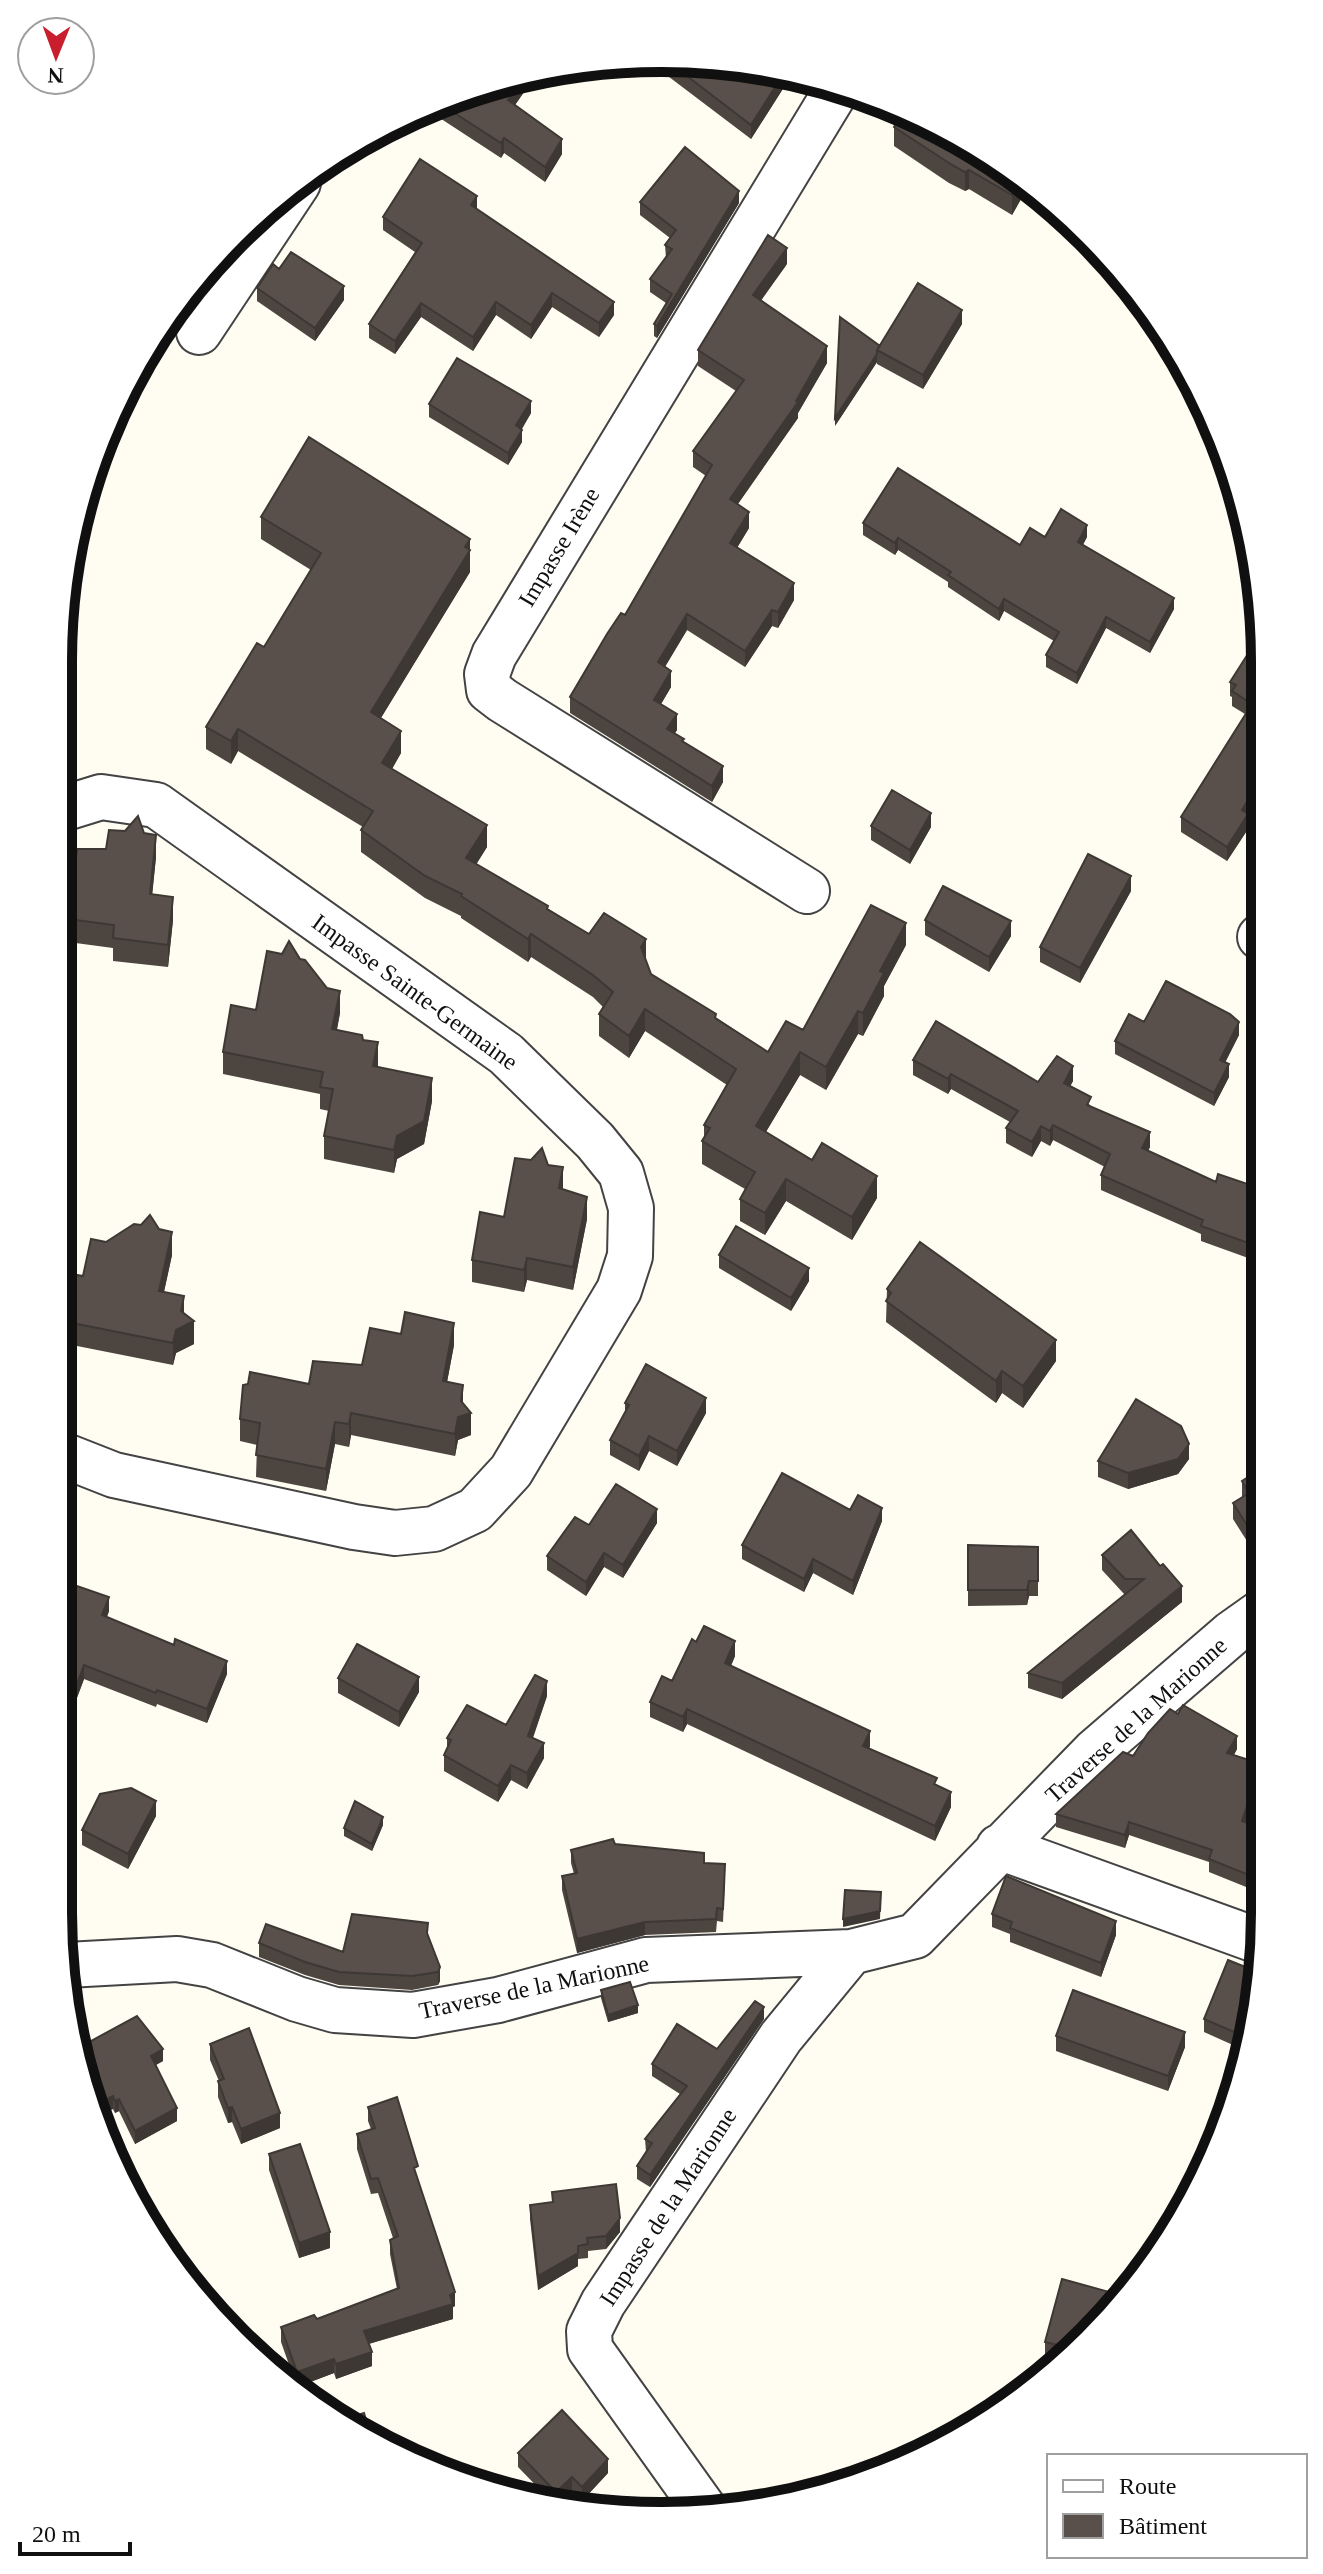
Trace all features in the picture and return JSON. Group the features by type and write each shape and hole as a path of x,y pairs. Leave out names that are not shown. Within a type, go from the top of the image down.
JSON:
{"street":[{"name":"Impasse Irène","path":"807,891 502,700 489,690 487,674 494,655 832,97"},
{"path":"199,332 277,215"},
{"name":"Impasse Sainte-Germaine","path":"72,806 101,797 156,805 506,1054 595,1141 621,1173 631,1208 630,1256 619,1290 511,1471 475,1510 434,1529 395,1533 354,1527 114,1475 72,1458"},
{"name":"Traverse de la Marionne","path":"74,1965 177,1959 212,1965 297,1999 335,2010 413,2015 498,2000 646,1960 851,1952 915,1936 1094,1752 1251,1620"},
{"path":"999,1847 1250,1938"},
{"name":"Impasse de la Marionne","path":"699,2501 590,2349 589,2331 603,2303 781,2037 851,1952"}],"building":[{"path":"682,73 778,83 751,125"},
{"path":"514,91 508,100 562,139 545,167 504,138 501,143 451,111"},
{"path":"897,122 922,133 989,171 1015,190 1012,195 969,170 965,172 894,127"},
{"path":"685,147 739,191 657,326 654,324 672,294 650,279 672,249 665,245 676,230 640,202"},
{"path":"420,159 477,196 471,205 614,302 599,323 552,293 531,325 496,302 473,337 421,303 395,341 369,324 422,243 383,217"},
{"path":"768,235 787,248 753,295 827,346 798,402 730,499 749,512 730,543 794,583 778,612 772,610 745,651 687,614 658,662 671,671 654,700 677,714 667,729 723,766 712,786 570,697 621,613 625,615 712,465 693,451 744,380 698,350"},
{"path":"291,252 344,286 315,328 257,288 273,264 279,269"},
{"path":"918,283 962,310 923,375 877,350"},
{"path":"840,317 880,346 835,418"},
{"path":"457,358 531,401 516,425 522,430 508,453 429,404"},
{"path":"309,437 470,539 465,547 470,550 371,712 401,731 382,763 487,825 466,858 589,934 604,913 646,939 641,947 651,974 716,1014 715,1018 768,1052 786,1021 803,1030 871,905 906,923 880,971 884,973 863,1013 858,1011 826,1067 800,1052 756,1126 812,1160 822,1143 877,1176 852,1217 786,1179 765,1213 740,1199 755,1172 702,1141 710,1128 704,1125 736,1069 645,1009 629,1036 599,1014 613,992 531,934 528,939 462,894 425,876 361,830 373,811 238,729 231,741 206,727 257,643 264,647 321,553 261,517"},
{"path":"898,468 1020,545 1030,528 1045,537 1061,509 1087,525 1078,542 1174,598 1150,642 1106,617 1077,673 1046,655 1059,632 1004,599 999,609 948,575 951,572 898,538 895,543 863,523"},
{"path":"1251,650 1251,703 1232,691 1236,685 1230,682"},
{"path":"1251,706 1251,795 1242,810 1248,814 1227,847 1181,817"},
{"path":"892,790 931,813 910,850 871,826"},
{"path":"138,816 144,833 156,835 150,894 173,897 168,945 113,938 114,925 72,920 77,849 106,849 109,830 125,831"},
{"path":"1088,854 1131,876 1080,968 1040,947"},
{"path":"943,886 1011,921 989,957 925,920"},
{"path":"289,941 300,959 305,960 327,988 340,991 332,1029 378,1042 373,1066 432,1078 424,1121 397,1136 394,1150 324,1136 333,1089 320,1087 323,1072 223,1052 231,1005 256,1010 267,951 282,954"},
{"path":"1166,981 1230,1014 1239,1022 1220,1060 1229,1064 1214,1093 1115,1041 1129,1014 1144,1022"},
{"path":"936,1021 1038,1082 1057,1056 1073,1066 1064,1083 1091,1097 1087,1105 1150,1132 1142,1148 1216,1182 1218,1174 1251,1185 1251,1244 1201,1226 1203,1220 1101,1175 1110,1154 1053,1125 1050,1131 1041,1126 1032,1142 1006,1128 1018,1111 951,1074 948,1079 913,1060"},
{"path":"542,1148 548,1165 563,1167 559,1188 587,1197 573,1267 527,1258 524,1270 472,1260 480,1212 504,1217 515,1158 531,1160"},
{"path":"150,1215 159,1229 172,1232 159,1291 184,1296 181,1311 194,1321 176,1330 173,1343 72,1323 72,1274 83,1276 91,1239 106,1242 134,1224 141,1225"},
{"path":"736,1226 809,1268 791,1298 719,1255"},
{"path":"920,1242 1056,1340 1023,1386 1002,1371 996,1381 886,1301 891,1293 887,1289"},
{"path":"405,1312 454,1323 443,1381 463,1385 461,1401 471,1413 458,1417 455,1434 351,1413 349,1424 335,1422 326,1469 256,1455 260,1423 240,1419 243,1385 248,1384 250,1372 309,1384 313,1361 362,1365 370,1328 401,1334"},
{"path":"646,1364 706,1398 677,1451 649,1436 639,1456 610,1440"},
{"path":"1136,1399 1181,1426 1189,1444 1178,1459 1128,1473 1098,1461"},
{"path":"782,1473 850,1510 858,1495 882,1508 853,1581 813,1559 804,1579 742,1545"},
{"path":"1251,1475 1251,1531 1233,1503 1249,1493 1242,1481"},
{"path":"616,1484 657,1509 623,1565 604,1553 586,1582 547,1556 575,1517 589,1525"},
{"path":"1131,1530 1160,1566 1163,1564 1182,1586 1062,1683 1028,1673 1144,1579 1125,1579 1102,1555"},
{"path":"968,1545 1038,1547 1038,1581 1029,1581 1027,1590 968,1590"},
{"path":"72,1584 109,1597 102,1615 174,1645 175,1639 227,1661 207,1709 84,1665 72,1697"},
{"path":"704,1626 735,1641 725,1663 870,1731 863,1746 937,1778 934,1784 951,1792 935,1826 687,1709 683,1717 650,1702 662,1676 672,1681 692,1639 696,1642"},
{"path":"357,1644 419,1677 399,1712 338,1678"},
{"path":"535,1675 547,1681 528,1736 544,1743 527,1773 511,1765 498,1786 444,1755 451,1740 447,1738 467,1705 506,1725"},
{"path":"1183,1705 1237,1736 1227,1753 1251,1761 1251,1794 1242,1821 1251,1824 1251,1876 1209,1859 1212,1850 1129,1822 1125,1835 1056,1814 1123,1752 1133,1756 1148,1733 1170,1709 1178,1714"},
{"path":"131,1788 156,1801 128,1854 82,1830 100,1794"},
{"path":"355,1801 383,1817 372,1844 344,1828"},
{"path":"613,1839 615,1844 704,1853 704,1863 725,1864 723,1909 717,1908 716,1919 645,1922 577,1939 562,1876 577,1873 571,1850"},
{"path":"1006,1876 1116,1921 1101,1963 1010,1928 1012,1922 992,1914"},
{"path":"845,1890 881,1892 880,1911 843,1919"},
{"path":"352,1914 428,1923 427,1933 440,1967 438,1972 412,1976 339,1972 259,1943 266,1924 343,1952"},
{"path":"1228,1960 1248,1968 1239,2034 1204,2019"},
{"path":"630,1982 638,2005 608,2015 601,1990"},
{"path":"1073,1990 1185,2032 1168,2076 1056,2036"},
{"path":"755,2001 764,2007 650,2175 637,2166 652,2143 645,2139 687,2086 652,2064 677,2024 717,2049"},
{"path":"137,2016 163,2049 151,2056 177,2108 135,2131 119,2099 115,2101 113,2096 103,2102 87,2043"},
{"path":"249,2028 280,2113 241,2129 232,2107 228,2108 218,2081 224,2079 210,2044"},
{"path":"397,2097 418,2166 414,2168 455,2292 450,2295 453,2304 364,2331 372,2352 336,2364 334,2359 297,2372 281,2327 314,2315 317,2319 399,2288 390,2240 398,2236 378,2178 371,2179 357,2134 375,2128 368,2107"},
{"path":"300,2144 330,2232 299,2243 269,2154"},
{"path":"616,2184 620,2218 606,2236 587,2238 588,2244 578,2246 578,2253 538,2276 530,2205 553,2202 552,2192"},
{"path":"1062,2279 1112,2293 1061,2346 1045,2342"},
{"path":"562,2410 608,2459 582,2487 572,2477 556,2492 518,2453"},
{"path":"364,2413 367,2423 367,2423 355,2416"}]}
